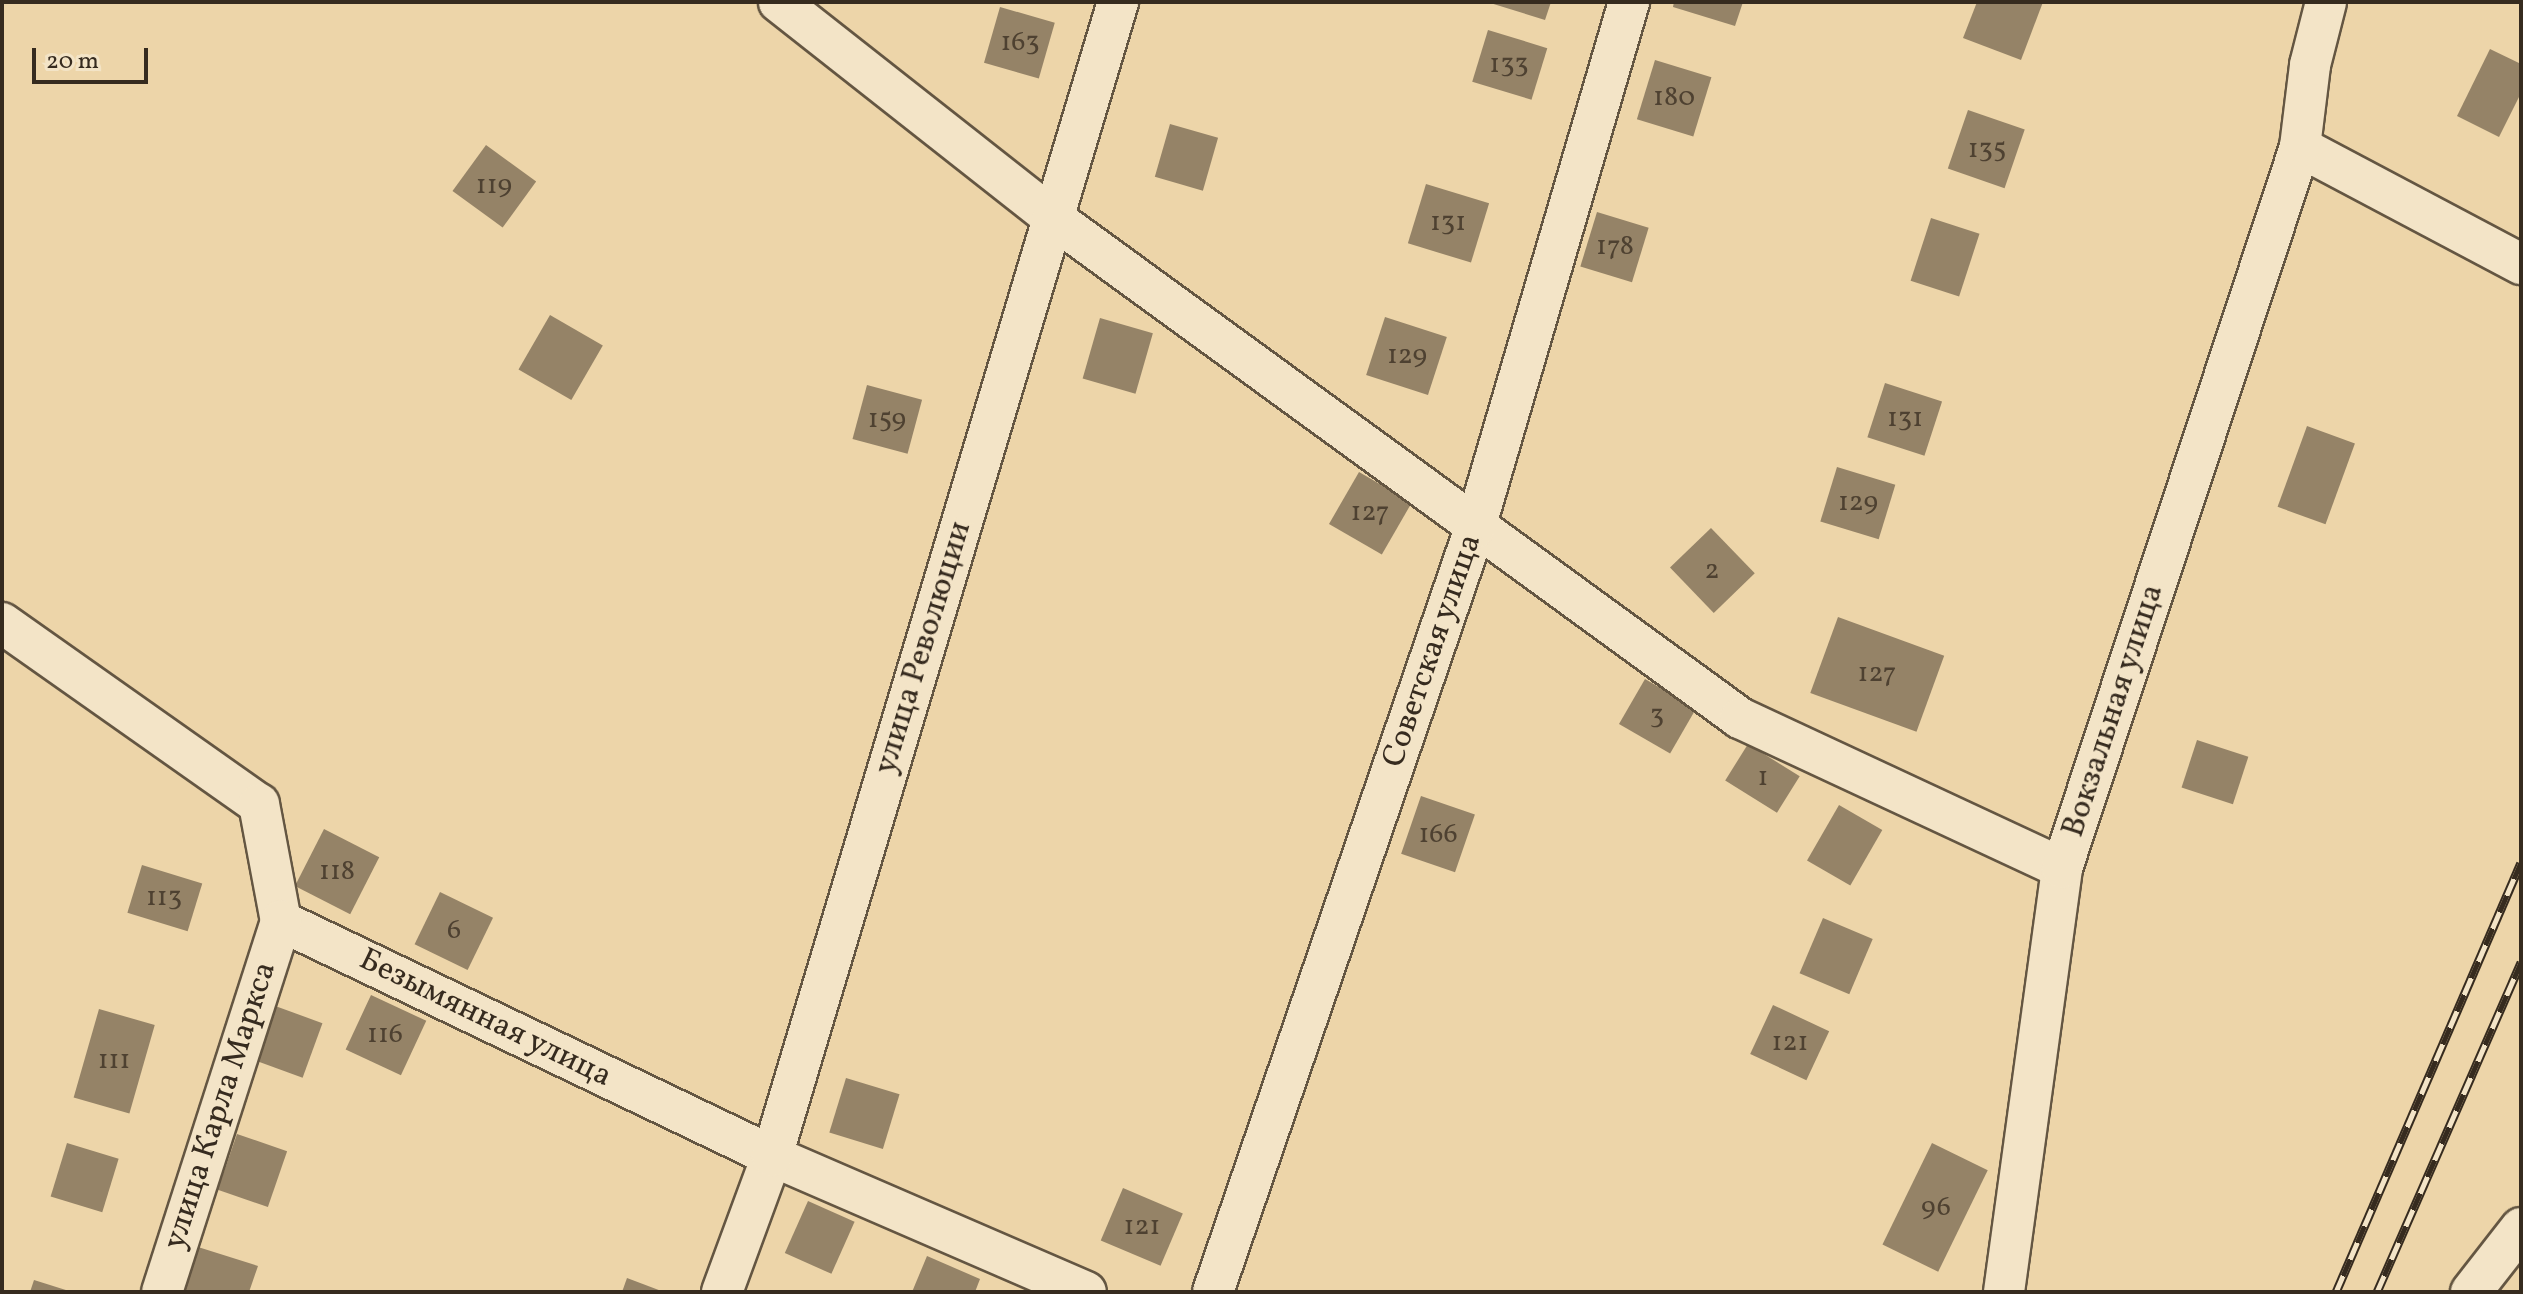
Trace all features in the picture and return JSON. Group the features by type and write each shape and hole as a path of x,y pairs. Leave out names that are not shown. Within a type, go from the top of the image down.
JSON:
{"street":[{"path":"779,2 1053,218 1740,718 2062,868"},
{"name":"улица Революции","path":"722,1292 772,1156 1118,2"},
{"name":"Советская улица","path":"1213,1292 1475,528 1629,2"},
{"name":"Вокзальная улица","path":"2004,1292 2062,868 2300,147 2310,65 2326,2"},
{"path":"2300,147 2521,264"},
{"path":"2,623 259,804 281,921"},
{"name":"Безымянная улица","path":"281,921 772,1156 1086,1292"},
{"name":"улица Карла Маркса","path":"162,1292 281,921"},
{"path":"2471,1292 2521,1228"}],"building":[{"path":"1487,2 1551,2 1545,20"},
{"path":"1674,2 1743,2 1735,26 1673,7"},
{"path":"1977,2 2043,2 2021,60 1963,38"},
{"path":"1000,7 1055,23 1039,78 984,63"},
{"path":"1488,30 1547,48 1532,100 1472,82"},
{"path":"2490,49 2521,64 2521,93 2499,137 2457,116"},
{"path":"1655,60 1711,77 1693,137 1637,119"},
{"path":"1968,110 2025,130 2005,188 1948,169"},
{"path":"1170,124 1218,138 1203,191 1155,177"},
{"path":"486,145 536,181 503,228 452,191"},
{"path":"1426,184 1489,203 1471,263 1408,243"},
{"path":"1597,212 1649,228 1632,282 1580,267"},
{"path":"1931,218 1980,234 1959,297 1911,281"},
{"path":"550,315 603,346 571,400 518,370"},
{"path":"1385,317 1447,337 1428,395 1366,375"},
{"path":"1100,318 1153,333 1136,394 1083,379"},
{"path":"1885,383 1942,402 1924,456 1867,437"},
{"path":"867,385 922,400 908,454 853,439"},
{"path":"2307,426 2355,443 2326,524 2278,507"},
{"path":"1837,467 1895,485 1879,539 1820,522"},
{"path":"1359,472 1412,502 1382,554 1329,524"},
{"path":"1711,528 1755,573 1714,613 1670,568"},
{"path":"1838,617 1944,656 1916,732 1810,693"},
{"path":"1645,679 1696,708 1670,754 1619,724"},
{"path":"2197,740 2248,757 2233,804 2182,788"},
{"path":"1748,744 1800,776 1777,813 1725,780"},
{"path":"1421,796 1475,815 1455,872 1401,854"},
{"path":"1839,805 1882,830 1850,885 1807,860"},
{"path":"324,829 379,857 350,914 295,886"},
{"path":"142,865 202,883 188,931 127,913"},
{"path":"440,892 493,918 468,970 415,944"},
{"path":"1823,918 1873,939 1849,994 1800,973"},
{"path":"371,995 426,1021 401,1075 346,1049"},
{"path":"267,1003 322,1023 303,1078 247,1058"},
{"path":"1773,1005 1829,1031 1806,1080 1750,1054"},
{"path":"99,1009 155,1025 129,1113 74,1097"},
{"path":"846,1078 900,1094 883,1149 829,1133"},
{"path":"237,1134 287,1151 268,1207 218,1190"},
{"path":"67,1143 119,1159 102,1212 51,1197"},
{"path":"1932,1143 1988,1170 1938,1272 1882,1245"},
{"path":"1123,1188 1183,1213 1161,1266 1101,1240"},
{"path":"808,1201 855,1222 831,1274 785,1253"},
{"path":"198,1247 258,1266 249,1292 183,1292"},
{"path":"927,1256 980,1279 975,1292 912,1292"},
{"path":"627,1278 664,1292 622,1292"},
{"path":"34,1280 69,1291 69,1292 30,1292"}],"railway":[{"path":"2336,1292 2521,863"},
{"path":"2377,1292 2521,962"}]}
